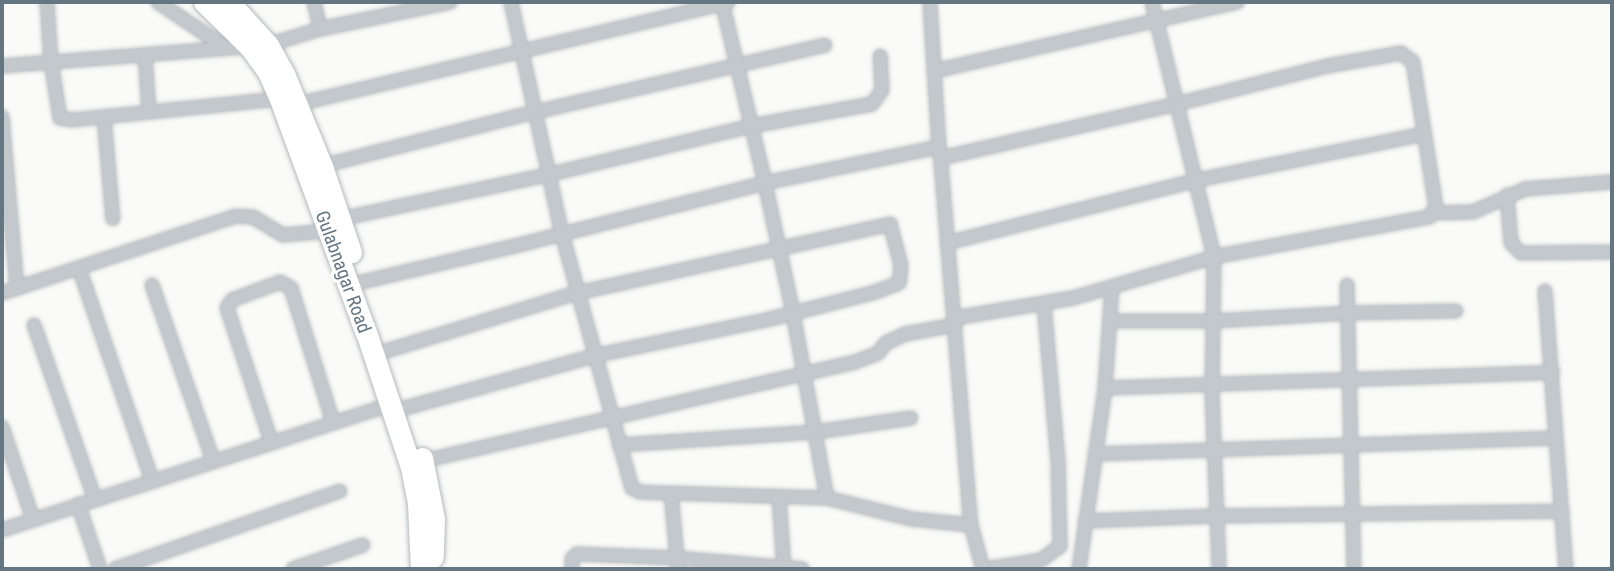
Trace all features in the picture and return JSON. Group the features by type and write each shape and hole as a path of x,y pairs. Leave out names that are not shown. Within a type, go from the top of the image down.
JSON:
{"main road":[{"name":"Gulabnagar Road","path":"204,2 259,46"},
{"name":"Gulabnagar Road","path":"229,2 259,46 268,72 289,101 322,166 334,225 362,282 386,351 418,505 421,569"},
{"name":"Gulabnagar Road","path":"289,101 397,406 423,461 434,519 433,569"}],"street":[{"path":"47,2 51,62 60,118 104,117 289,101 724,2 780,249 827,498"},
{"path":"158,2 226,48"},
{"path":"314,2 320,29"},
{"path":"2,66 259,46 320,29 450,2"},
{"path":"511,2 537,112 547,175 611,419 634,490 827,498 912,519 971,525"},
{"path":"930,2 971,525 984,569 1041,561 1060,546"},
{"path":"1152,2 1198,180 1213,257 1215,516 1219,569"},
{"path":"934,71 1237,2"},
{"path":"322,166 736,63 825,45"},
{"path":"362,282 765,183 940,153 1177,104 1327,66 1401,53 1413,62 1436,207 1429,217 1213,257 1112,287 905,334 871,356 803,374 423,461"},
{"path":"145,55 149,112"},
{"path":"2,293 236,216 253,217 283,234 334,225 751,126 872,104 882,90 880,56"},
{"path":"2,117 7,232 17,288"},
{"path":"104,117 113,219"},
{"path":"947,243 1198,180 1424,134"},
{"path":"1433,213 1473,212 1525,189 1612,182"},
{"path":"1507,195 1511,243 1521,253 1612,252"},
{"path":"2,530 333,422 594,356 793,313 898,284 901,265 890,224 577,293 386,351"},
{"path":"79,268 152,480"},
{"path":"271,441 227,308 232,300 280,282 291,288 333,422"},
{"path":"152,285 213,460"},
{"path":"1347,285 1354,569"},
{"path":"1079,569 1105,388 1112,287"},
{"path":"1545,290 1566,569"},
{"path":"1044,304 1058,461 1060,546"},
{"path":"1110,321 1215,321 1348,313 1456,311"},
{"path":"34,326 95,499"},
{"path":"1105,388 1553,372"},
{"path":"619,445 816,432 911,418"},
{"path":"2,427 33,519"},
{"path":"1095,454 1556,438"},
{"path":"115,569 340,491"},
{"path":"671,493 677,564"},
{"path":"779,496 784,569"},
{"path":"78,504 100,569"},
{"path":"1085,521 1352,513 1562,511"},
{"path":"293,569 363,545"},
{"path":"1060,546 1081,552"},
{"path":"572,569 572,559 578,554 677,564 803,569"}]}
